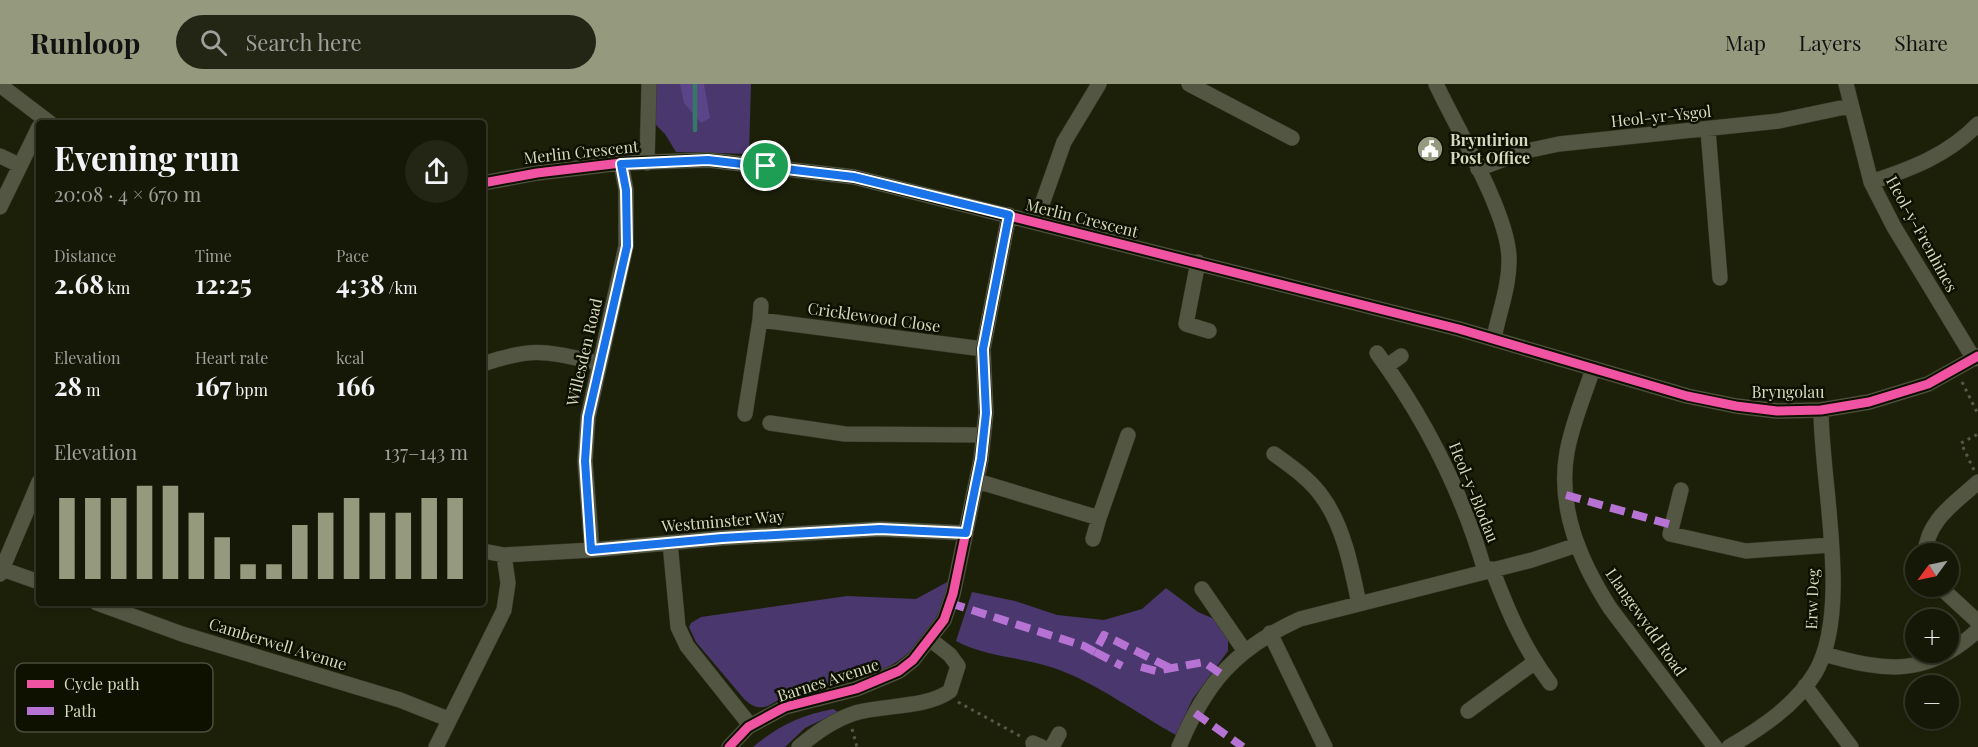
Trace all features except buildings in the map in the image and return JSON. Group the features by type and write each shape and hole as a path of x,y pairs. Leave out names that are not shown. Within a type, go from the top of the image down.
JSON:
{"street":[{"path":"647,163 649,84"},
{"path":"1036,221 1064,142 1099,84"},
{"path":"1189,84 1292,138"},
{"path":"1436,84 1496,210 1509,258 1507,285 1494,338"},
{"name":"Heol-y-Frenhines","path":"1846,84 1871,182 1893,227 1976,358"},
{"path":"0,85 41,120"},
{"name":"Heol-yr-Ysgol","path":"1478,169 1526,151 1558,144 1708,130 1823,114 1850,106"},
{"path":"1871,182 1916,167 1943,153 1978,124"},
{"path":"1708,130 1720,278"},
{"path":"0,207 19,165 36,136"},
{"path":"0,156 19,165"},
{"name":"Merlin Crescent","path":"486,182 537,173 621,164 708,160 854,177 1494,338 1593,369"},
{"name":"Willesden Road","path":"591,550 585,461 588,417 627,246 626,190 621,164"},
{"name":"Barnes Avenue","path":"729,747 748,727 785,706 876,683 913,660 931,640 944,620 953,594 977,481 986,413 983,349 1009,215"},
{"path":"1198,262 1186,324 1209,331"},
{"path":"745,414 761,304"},
{"name":"Cricklewood Close","path":"760,321 983,349"},
{"path":"486,363 522,352 540,351 599,363"},
{"name":"Heol-y-Blodau","path":"1377,353 1435,442 1512,622 1534,662 1550,682"},
{"path":"1387,366 1401,356"},
{"name":"Bryngolau","path":"1593,369 1687,396 1736,406 1777,411 1821,410 1869,402 1912,390 1976,358"},
{"name":"Llangewydd Road","path":"1593,369 1575,423 1565,472 1568,515 1577,545 1596,586 1610,608 1715,747"},
{"name":"Erw Deg","path":"1729,747 1782,712 1805,686 1815,674 1824,654 1832,626 1831,545 1821,410"},
{"path":"770,423 845,434 983,435"},
{"path":"1093,539 1128,435"},
{"path":"1280,464 1304,476 1324,498 1337,524 1359,604"},
{"path":"1926,543 1936,520 1978,480"},
{"path":"977,481 1099,518"},
{"path":"36,489 1,571 36,581"},
{"path":"1681,490 1669,539 1746,551 1831,545"},
{"name":"Westminster Way","path":"486,552 504,555 880,529 966,533"},
{"path":"670,543 678,627 687,646 746,720 748,727"},
{"path":"1179,747 1203,699 1221,674 1244,650 1270,633 1300,619 1577,545"},
{"path":"436,747 504,610 508,583 504,555"},
{"path":"1202,589 1244,650"},
{"path":"1951,597 1978,622"},
{"name":"Camberwell Avenue","path":"105,606 182,634 400,700 448,719"},
{"path":"1824,654 1866,666 1910,667 1936,660 1959,648 1978,630"},
{"path":"1270,633 1325,747"},
{"path":"799,747 813,734 849,716 938,698 950,691 958,666 950,655 931,640"},
{"path":"1473,701 1534,662"},
{"path":"1805,686 1851,747"}],"path":[{"path":"1956,370 1978,414"},
{"path":"1978,434 1961,443 1978,480"},
{"path":"950,691 954,699 967,709 1038,745"},
{"path":"849,716 857,747"}],"shaded area":[{"path":"655,84 751,84 749,154 676,152 665,134 656,125"},
{"path":"680,84 704,84 710,118 701,123 684,103"},
{"path":"949,581 943,605 922,639 892,665 856,679 787,695 764,707 752,705 745,700 696,642 689,627 701,617 847,596 916,599"},
{"path":"1166,588 1198,612 1219,621 1228,639 1228,651 1192,700 1176,735 1070,674 1042,664 991,654 956,641 972,592 1015,601 1057,615 1104,620 1142,609"},
{"path":"833,709 838,712 805,728 785,747 753,747 790,722"}],"waterway":[{"path":"695,84 695,130"}],"marked path":[{"path":"1566,495 1672,525"},
{"path":"950,603 1084,646 1095,652 1104,635 1170,668"},
{"path":"1095,652 1122,666"},
{"path":"1141,667 1156,671 1204,662 1221,674"},
{"path":"1195,713 1243,747"}],"cycle path":[{"path":"486,182 537,173 621,163 708,160 854,177 1459,329 1687,396 1736,406 1777,411 1821,410 1869,402 1928,384 1978,356"},
{"path":"729,747 748,727 785,707 856,689 899,671 913,660 944,620 953,594 981,459 986,413 983,349 1009,215"}],"place":[{"name":"Bryntirion Post Office","path":"1430,149"}],"route":[{"path":"708,160 766,166 854,177 1009,215 983,349 986,413 981,459 966,533 880,529 722,538 591,550 585,461 588,417 627,246 626,190 621,164 708,160"}]}
